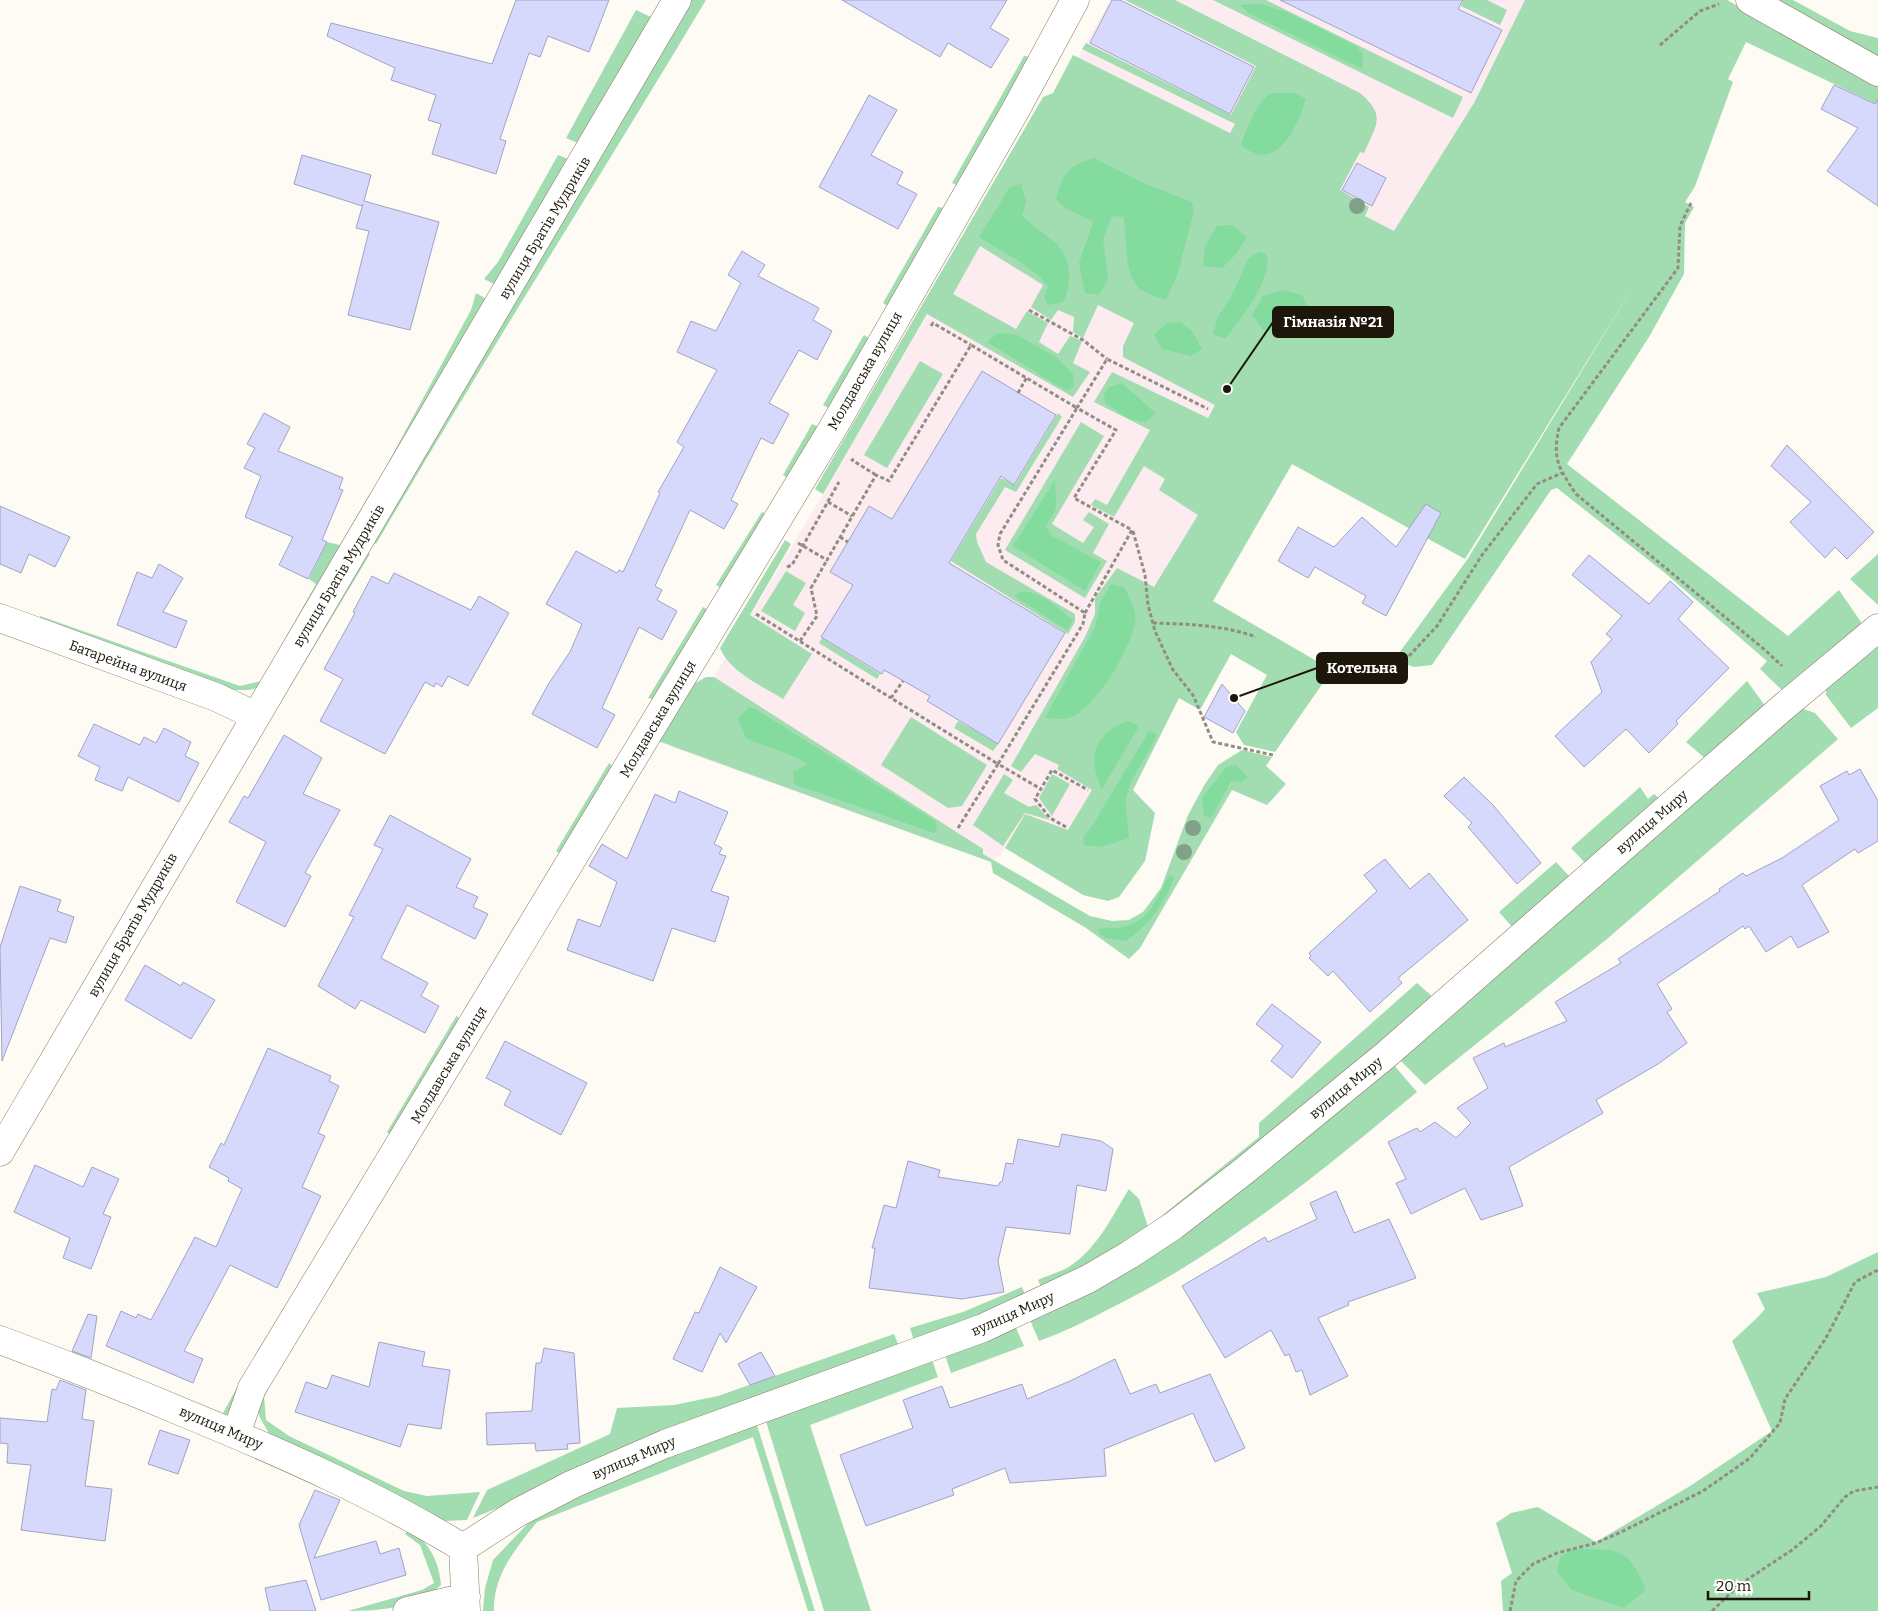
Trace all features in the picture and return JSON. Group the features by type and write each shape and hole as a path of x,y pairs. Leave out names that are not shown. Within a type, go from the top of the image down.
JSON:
{"street":[{"name":"вулиця Братів Мудриків","path":"0,1152 677,0"},
{"name":"Молдавська вулиця","path":"236,1434 252,1388 834,426 1015,111 1076,0"},
{"path":"1750,0 1812,33 1878,72"},
{"name":"Батарейна вулиця","path":"0,618 216,697 256,716"},
{"name":"вулиця Миру","path":"0,1340 63,1362 286,1456 408,1516 463,1548 517,1513 573,1484 664,1444 983,1328 1080,1283 1129,1255 1173,1226 1244,1171 1387,1054 1805,689 1878,628"},
{"path":"407,1611 466,1604 463,1548"}],"path":[{"path":"1660,45 1700,11 1722,3"},
{"path":"1691,203 1680,226 1678,268 1559,428 1555,449 1562,473 1576,494 1765,650 1805,689"},
{"path":"1029,310 1083,340 1107,359 1208,409"},
{"path":"928,331 933,322 1116,430 1074,498 1132,530 1145,575 1148,605 1153,623 1174,670 1193,695 1213,742 1273,755"},
{"path":"852,460 889,481 972,344"},
{"path":"1085,613 1004,560 998,546 1000,534 1107,359"},
{"path":"1018,392 1027,377"},
{"path":"848,469 858,452"},
{"path":"1409,656 1437,626 1482,555 1537,484 1562,473"},
{"path":"800,641 817,616 811,588 876,475"},
{"path":"784,568 792,565 843,477"},
{"path":"821,498 852,516"},
{"path":"958,828 1083,624 1085,613 1132,530"},
{"path":"840,537 848,542"},
{"path":"794,540 827,560"},
{"path":"761,606 756,614 1041,789"},
{"path":"1153,623 1232,629 1256,637"},
{"path":"891,698 903,681"},
{"path":"1066,827 1050,818 1035,799 1052,770 1088,790"},
{"path":"1510,1611 1516,1581 1533,1564 1556,1554 1596,1544 1621,1532 1703,1491 1750,1458 1780,1423 1785,1398 1826,1338 1855,1282 1878,1270"},
{"path":"1712,1611 1740,1585 1792,1550 1821,1526 1845,1497 1854,1491 1878,1487"}],"shaded area":[{"path":"1111,0 1571,0 1733,82 1695,187 1465,559 1292,464 1079,834 1025,814 1001,854 991,862 672,747 823,494"}],"green space":[{"path":"690,0 706,0 457,407 376,544 372,542 579,194"},
{"path":"1125,0 1175,0 1360,93 1374,108 1377,121 1364,153 1360,152 1340,190 1369,207 1365,216 1394,231 1474,103 1525,0 1727,0 1878,84 1878,105 1746,42 1728,79 1733,82 1695,186 1685,202 1694,207 1685,223 1684,274 1649,337 1567,464 1788,636 1839,590 1863,625 1784,692 1760,669 1767,661 1665,573 1557,488 1551,490 1432,665 1414,667 1394,660 1467,560 1637,280 1465,559 1292,464 1213,601 1332,670 1275,752 1244,745 1236,732 1267,675 1231,654 1200,710 1179,698 1133,790 1155,813 1145,861 1119,897 1108,901 1083,895 1005,848 1025,814 1068,830 1092,790 1057,769 1059,765 1035,754 1021,772 1011,766 1085,637 1095,614 1095,598 1117,568 1154,587 1198,515 1159,490 1165,479 1144,466 1114,517 1091,505 1095,499 1107,505 1150,430 1094,402 1112,372 1208,418 1215,405 1123,357 1123,346 1134,323 1098,305 1083,338 1073,332 1074,317 1058,310 1051,320 1031,307 1043,285 980,246 953,294 1016,329 1027,311 1048,323 1039,342 1058,354 1070,336 1082,341 1073,363 1090,372 1073,397 927,314 823,494 815,489 1043,97 1053,93 1073,55 1230,133 1235,124 1082,49 1086,43 1231,115 1256,66"},
{"path":"1213,0 1266,0 1463,97 1453,118"},
{"path":"1461,0 1487,0 1507,10 1500,25 1461,6 1463,1"},
{"path":"1769,0 1793,0 1850,31 1878,38 1878,60"},
{"path":"1260,4 1287,12 1356,46 1362,53 1363,66 1360,68 1248,13 1240,5"},
{"path":"636,10 651,17 578,143 566,138"},
{"path":"1024,56 1032,57 958,186 952,183"},
{"path":"1271,93 1295,93 1306,99 1288,138 1274,152 1265,155 1248,150 1241,145 1256,110"},
{"path":"558,155 568,159 496,285 484,279 498,262"},
{"path":"1094,158 1141,182 1192,202 1194,211 1177,276 1166,300 1143,291 1136,285 1131,277 1127,257 1123,217 1112,216 1103,239 1108,279 1099,295 1085,293 1079,263 1093,222 1068,210 1056,199 1061,183 1068,172 1078,164"},
{"path":"1021,184 1026,201 1022,216 1059,247 1067,262 1069,278 1063,302 1048,305 1044,296 1048,287 1040,277 1019,261 979,237 1010,187"},
{"path":"938,207 945,208 889,307 883,303"},
{"path":"1232,225 1247,237 1236,254 1222,268 1203,266 1205,246 1217,226"},
{"path":"1259,252 1266,254 1267,263 1261,286 1239,322 1225,339 1213,334 1218,316 1231,297 1249,258"},
{"path":"1282,290 1302,295 1315,322 1299,337 1263,330 1252,315 1263,296"},
{"path":"476,293 488,300 386,476 382,474 471,310"},
{"path":"1181,322 1192,331 1202,349 1191,356 1162,349 1154,335 1167,323"},
{"path":"998,333 1017,335 1056,357 1073,374 1074,386 1067,391 987,342"},
{"path":"864,335 870,339 830,409 823,405"},
{"path":"920,361 943,374 887,468 864,455"},
{"path":"1122,383 1155,413 1146,422 1129,419 1105,403 1104,394 1109,387"},
{"path":"1058,413 1062,417 1016,492 1005,487 976,534 977,542 986,562 1075,614 1075,622 1068,634 951,561 1001,478 1015,485"},
{"path":"1081,422 1104,436 1052,524 1083,543 1094,527 1083,520 1089,512 1109,524 1093,553 1107,561 1085,598 1005,550"},
{"path":"812,424 819,427 789,479 783,475"},
{"path":"1055,480 1056,509 1046,526 1052,536 1101,562 1085,591 1013,546"},
{"path":"369,495 373,497 279,661 268,678 253,689 225,689 39,621 40,616 240,686 261,681 316,584 309,579 327,542 340,545"},
{"path":"762,512 768,515 723,589 716,585"},
{"path":"785,540 791,544 750,615 812,654 783,699 739,671 725,657 720,648"},
{"path":"367,552 370,554 267,725"},
{"path":"1878,554 1878,605 1850,579"},
{"path":"786,571 806,583 793,605 805,613 795,631 761,611"},
{"path":"1111,584 1124,587 1135,612 1135,624 1123,655 1102,689 1079,713 1065,719 1045,718 1095,627 1101,601"},
{"path":"1023,591 1044,598 1073,620 1067,630 1014,596"},
{"path":"703,607 710,611 656,700 648,698"},
{"path":"822,638 880,674 877,679 819,643"},
{"path":"1878,643 1878,708 1851,728 1826,695 1826,687"},
{"path":"706,677 714,677 983,849 983,854 1090,916 1112,921 1129,920 1143,912 1161,888 1188,815 1218,765 1242,750 1272,757 1266,766 1286,784 1267,805 1232,790 1140,948 1129,959 1086,928 993,873 991,862 658,741 692,685"},
{"path":"1747,681 1766,707 1706,759 1686,742"},
{"path":"749,707 935,821 937,830 934,833 794,784 793,772 808,764 746,738 738,718"},
{"path":"1801,708 1815,713 1838,739 1607,939 1425,1085 1399,1059"},
{"path":"911,717 987,765 962,806 948,808 881,765"},
{"path":"958,721 998,744 993,751 954,728"},
{"path":"1128,721 1139,726 1102,789 1095,767 1094,757 1097,748 1101,739 1108,732"},
{"path":"1149,731 1157,734 1131,784 1126,802 1129,838 1101,847 1084,845 1083,838"},
{"path":"609,763 614,767 562,855 556,851"},
{"path":"1236,765 1248,778 1241,782 1231,781 1211,818 1204,816 1202,798 1226,767"},
{"path":"1004,774 1013,780 1004,793 1029,807 1036,805 1050,820 1025,813 1003,846 973,825"},
{"path":"1052,774 1070,784 1052,816 1039,798"},
{"path":"1640,787 1648,799 1654,794 1661,800 1587,865 1571,848"},
{"path":"1556,862 1571,878 1514,929 1499,912"},
{"path":"1169,875 1174,878 1161,905 1134,935 1126,941 1105,938 1097,930 1124,927 1141,919 1152,907"},
{"path":"1417,983 1434,998 1257,1146 1127,1244 1042,1289 1038,1280 1066,1268 1080,1259 1096,1241 1129,1189 1139,1199 1148,1227 1259,1137 1259,1123"},
{"path":"457,1015 460,1022 393,1137 387,1132"},
{"path":"1393,1064 1417,1092 1308,1181 1232,1236 1153,1286 1067,1330 1039,1341 1030,1320"},
{"path":"1878,1252 1878,1611 1503,1611 1501,1581 1512,1573 1496,1523 1511,1513 1538,1507 1596,1542 1690,1486 1772,1431 1732,1341 1765,1309 1757,1293 1826,1277"},
{"path":"1022,1287 1026,1297 914,1341 910,1328 963,1312"},
{"path":"1015,1326 1024,1346 951,1373 945,1355"},
{"path":"894,1334 899,1346 473,1518 487,1490 610,1434 617,1408 674,1405 718,1396"},
{"path":"72,1351 223,1413 246,1371 250,1374 233,1409 223,1418 70,1356"},
{"path":"283,1360 264,1397 266,1420 289,1436 404,1491 427,1496 480,1492 467,1520 444,1521 270,1435 259,1416 259,1402"},
{"path":"932,1360 938,1377 810,1425 871,1611 824,1611 765,1418"},
{"path":"756,1422 815,1611 808,1611 753,1437 537,1522 507,1563 497,1586 494,1611 483,1611 485,1588 493,1560 537,1514 604,1483"},
{"path":"410,1528 423,1540 432,1553 438,1568 441,1585 422,1599 398,1607 348,1611 422,1590 434,1583 420,1545 405,1534"},
{"path":"1573,1549 1601,1549 1620,1553 1634,1565 1646,1590 1624,1608 1572,1590 1557,1571 1560,1557"}],"building":[{"path":"516,0 609,0 589,52 548,36 540,57 529,53 500,139 506,141 496,174 432,154 441,124 428,120 436,95 391,80 395,68 327,36 331,23 492,64"},
{"path":"842,0 1007,0 990,28 1009,39 991,68 948,43 940,57"},
{"path":"1112,0 1120,0 1254,67 1230,114 1090,43"},
{"path":"1280,0 1463,0 1458,9 1502,30 1471,93"},
{"path":"1834,85 1875,104 1878,99 1878,206 1827,171 1858,128 1821,109"},
{"path":"869,95 897,110 871,155 903,172 897,184 917,194 898,229 819,187"},
{"path":"302,155 371,175 364,201 439,222 410,330 348,315 369,231 356,228 363,204 362,206 294,184"},
{"path":"1357,163 1386,178 1372,206 1342,190"},
{"path":"742,251 765,265 758,276 819,308 813,320 832,331 817,360 799,350 769,403 789,414 773,444 761,438 731,500 738,504 724,529 690,510 655,586 662,590 657,600 677,611 662,640 639,627 602,708 615,715 597,748 532,714 549,683 570,652 582,624 546,604 576,551 617,573 619,570 623,572 660,493 658,492 684,447 677,442 717,370 677,352 691,321 716,331 741,283 728,275"},
{"path":"982,371 1056,415 1014,485 1001,476 949,563 1065,633 998,744 927,701 930,696 884,670 882,674 821,637 853,585 830,572 869,506 892,519"},
{"path":"264,413 290,427 278,451 343,478 339,489 343,490 322,540 327,542 308,579 279,565 293,537 245,517 261,476 244,468 255,448 247,444"},
{"path":"1787,445 1874,532 1847,559 1835,547 1825,558 1790,522 1811,502 1771,466"},
{"path":"1426,504 1441,513 1386,616 1362,603 1366,596 1315,567 1308,578 1278,561 1298,527 1334,547 1362,517 1396,547"},
{"path":"0,506 70,537 55,567 29,554 21,573 0,564"},
{"path":"1589,555 1649,604 1670,581 1693,602 1678,619 1729,668 1676,721 1678,724 1649,753 1626,729 1584,767 1555,736 1602,692 1591,662 1612,639 1606,634 1622,616 1572,575"},
{"path":"159,564 183,578 163,612 187,621 176,648 117,625 137,572 152,578"},
{"path":"394,573 471,610 479,596 509,613 468,686 448,676 442,687 436,683 434,687 425,682 385,754 320,721 343,679 324,669 355,613 353,612 372,576 388,584"},
{"path":"1222,684 1245,711 1233,733 1204,717"},
{"path":"94,724 140,745 144,737 156,743 164,728 191,742 185,756 199,763 179,802 128,777 122,791 95,780 100,767 78,756"},
{"path":"284,735 322,758 303,794 340,810 305,873 311,876 285,927 236,902 266,842 229,822 244,796 248,798"},
{"path":"1860,769 1878,801 1878,841 1858,853 1855,849 1802,885 1829,932 1798,948 1791,936 1766,952 1749,926 1745,929 1743,926 1657,984 1672,1009 1667,1012 1687,1043 1658,1064 1596,1100 1603,1113 1509,1167 1523,1206 1481,1220 1465,1188 1411,1214 1396,1183 1406,1179 1388,1142 1417,1128 1420,1132 1435,1122 1456,1138 1471,1123 1457,1108 1488,1088 1473,1058 1504,1043 1505,1047 1567,1021 1555,1002 1621,963 1618,959 1720,891 1719,889 1743,873 1746,876 1782,858 1839,820 1820,786 1847,771 1849,775"},
{"path":"1464,777 1493,805 1541,863 1517,884 1468,827 1472,823 1444,796"},
{"path":"679,791 728,812 714,844 722,848 719,854 726,856 711,891 729,897 715,942 672,928 653,981 567,950 578,919 600,927 617,882 589,866 602,844 627,859 655,794 675,803"},
{"path":"390,815 471,859 456,887 478,897 473,907 488,914 475,939 407,905 381,958 428,983 421,996 439,1006 425,1033 361,1000 355,1009 318,986 354,917 349,915 383,849 374,845"},
{"path":"1385,859 1410,889 1429,873 1468,920 1398,978 1402,983 1370,1012 1333,971 1328,976 1309,958 1311,956 1309,953 1377,891 1364,875"},
{"path":"20,886 61,900 57,911 74,917 66,943 50,938 2,1061 0,947"},
{"path":"145,965 181,986 183,982 215,1000 191,1039 125,1000"},
{"path":"1272,1004 1321,1042 1292,1078 1271,1061 1283,1046 1256,1024"},
{"path":"505,1041 587,1083 561,1135 504,1105 511,1091 486,1078"},
{"path":"268,1048 331,1076 329,1081 339,1086 318,1133 325,1136 302,1187 321,1196 277,1288 230,1265 184,1351 203,1359 193,1383 106,1346 121,1311 136,1318 138,1314 151,1320 195,1237 216,1247 242,1189 228,1181 229,1178 209,1167 221,1143 224,1145"},
{"path":"1062,1134 1101,1141 1113,1149 1106,1191 1077,1185 1070,1234 1006,1227 998,1261 1004,1292 962,1299 869,1288 875,1248 872,1248 884,1205 896,1208 908,1161 940,1170 938,1177 998,1186 1002,1182 1006,1163 1013,1164 1018,1139 1059,1147"},
{"path":"35,1165 83,1187 92,1167 119,1179 103,1214 111,1217 91,1269 63,1258 70,1238 14,1212"},
{"path":"1336,1191 1354,1233 1389,1219 1416,1278 1348,1302 1349,1305 1318,1318 1348,1376 1310,1395 1302,1370 1296,1372 1289,1354 1285,1356 1271,1330 1225,1358 1182,1286 1265,1237 1268,1242 1317,1219 1310,1203"},
{"path":"720,1267 757,1287 726,1343 720,1333 702,1372 673,1359 695,1312 699,1313"},
{"path":"88,1314 97,1316 91,1358 72,1351"},
{"path":"379,1342 425,1352 422,1366 450,1370 441,1429 408,1424 400,1447 295,1412 306,1382 327,1389 332,1375 369,1387"},
{"path":"544,1348 574,1353 580,1443 567,1444 568,1449 536,1451 535,1443 487,1445 486,1413 532,1411 536,1363 541,1363"},
{"path":"761,1352 775,1376 750,1385 738,1364"},
{"path":"1115,1359 1130,1394 1156,1384 1160,1393 1210,1374 1245,1448 1215,1462 1193,1413 1104,1449 1106,1476 1010,1483 1005,1468 952,1489 954,1495 866,1526 840,1455 913,1428 903,1400 942,1386 950,1408 1022,1384 1027,1399"},
{"path":"60,1380 86,1390 82,1419 94,1421 85,1486 112,1489 105,1541 21,1530 31,1465 7,1463 8,1444 0,1443 0,1418 47,1422 52,1389 56,1390"},
{"path":"160,1430 190,1440 178,1474 148,1464"},
{"path":"315,1490 340,1500 314,1558 376,1541 380,1554 399,1548 406,1575 321,1600 299,1525"},
{"path":"306,1580 316,1611 270,1611 265,1588"}],"place":[{"name":"Гімназія №21","path":"1227,389"},
{"name":"Котельна","path":"1234,698"}]}
